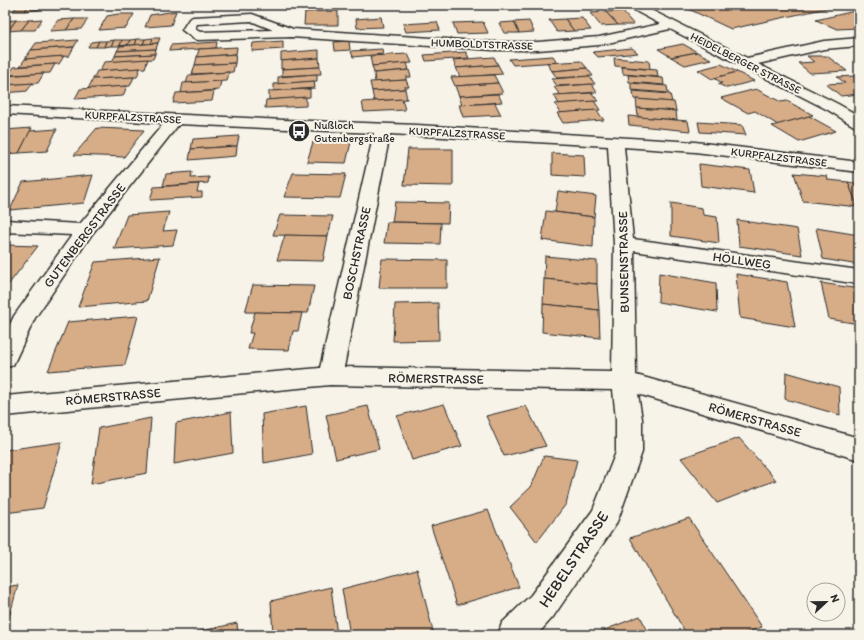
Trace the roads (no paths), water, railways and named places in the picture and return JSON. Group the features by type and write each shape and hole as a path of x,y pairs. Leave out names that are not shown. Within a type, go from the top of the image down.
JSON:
{"street":[{"name":"HEIDELBERGER STRASSE","path":"632,5 833,107 859,123"},
{"name":"HUMBOLDTSTRASSE","path":"291,33 252,17 193,20 188,30 198,36 291,33 493,46 538,46 599,41 670,25"},
{"path":"744,63 824,45 859,42"},
{"path":"833,107 859,105"},
{"name":"KURPFALZSTRASSE","path":"5,110 382,129 695,147 859,167"},
{"name":"GUTENBERGSTRASSE","path":"5,359 25,316 85,230 175,119"},
{"name":"BOSCHSTRASSE","path":"330,376 382,129"},
{"name":"BUNSENSTRASSE","path":"616,143 624,244 624,381"},
{"path":"5,226 85,230"},
{"name":"HÖLLWEG","path":"624,244 859,277"},
{"name":"RÖMERSTRASSE","path":"5,406 330,376 624,381 859,449"},
{"name":"HEBELSTRASSE","path":"514,635 542,606 605,517 629,452 629,419 624,381"}],"place":[{"name":"Nußloch Gutenbergstraße","path":"299,131"}]}
